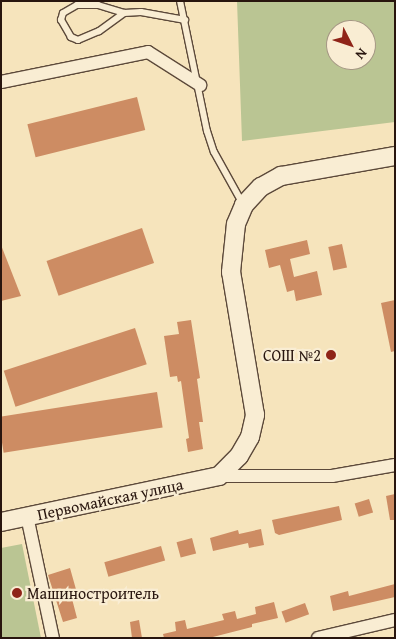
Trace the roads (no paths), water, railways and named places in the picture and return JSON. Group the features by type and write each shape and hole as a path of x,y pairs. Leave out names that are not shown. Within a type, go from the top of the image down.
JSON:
{"main road":[{"path":"219,476 240,456 250,437 255,415 232,272 236,224 244,205 261,187 282,176 395,156"},
{"name":"Первомайская улица","path":"1,522 219,476"}],"street":[{"path":"1,82 148,52 200,85"},
{"name":"Первомайская улица","path":"219,476 332,476 395,465"},
{"path":"27,516 53,638"},
{"path":"318,638 395,620"}],"lane":[{"path":"180,1 214,152 244,205"},
{"path":"124,13 99,31 78,40 71,37 61,20 63,13 77,5 98,5 124,13 141,12 185,20"}],"place":[{"name":"СОШ №2","path":"331,355"},
{"name":"Машиностроитель","path":"17,593"}]}
